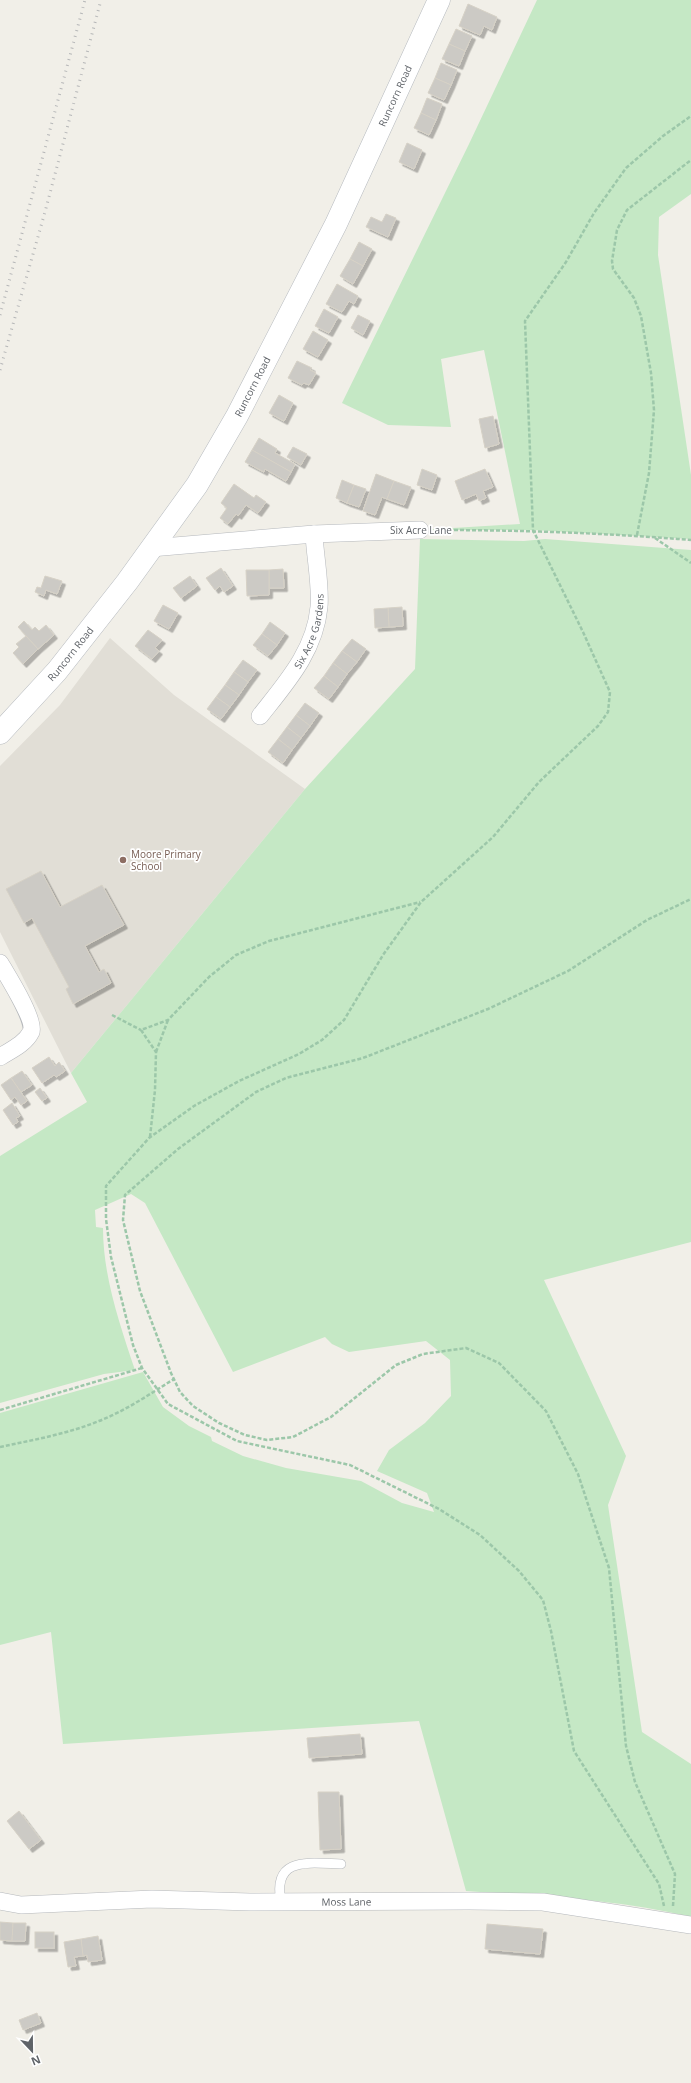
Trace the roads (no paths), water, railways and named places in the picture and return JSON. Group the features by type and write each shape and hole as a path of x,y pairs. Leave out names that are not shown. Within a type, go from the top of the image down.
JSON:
{"street":[{"name":"Runcorn Road","path":"0,733 57,671 151,548 196,485 237,416 336,224 439,0"},
{"name":"Six Acre Lane","path":"151,548 314,534 420,530"},
{"name":"Six Acre Gardens","path":"260,716 302,661 313,634 319,607 314,534"},
{"path":"0,963 31,1020 32,1031 24,1042 0,1057"},
{"name":"Moss Lane","path":"0,1901 21,1905 152,1899 281,1902 543,1902 691,1925"}],"lane":[{"path":"281,1902 278,1888 281,1877 298,1863 341,1864"}],"railway":[{"path":"0,315 85,0"},
{"path":"0,370 45,212 101,0"}],"place":[{"name":"Moore Primary School","path":"123,860"}]}
